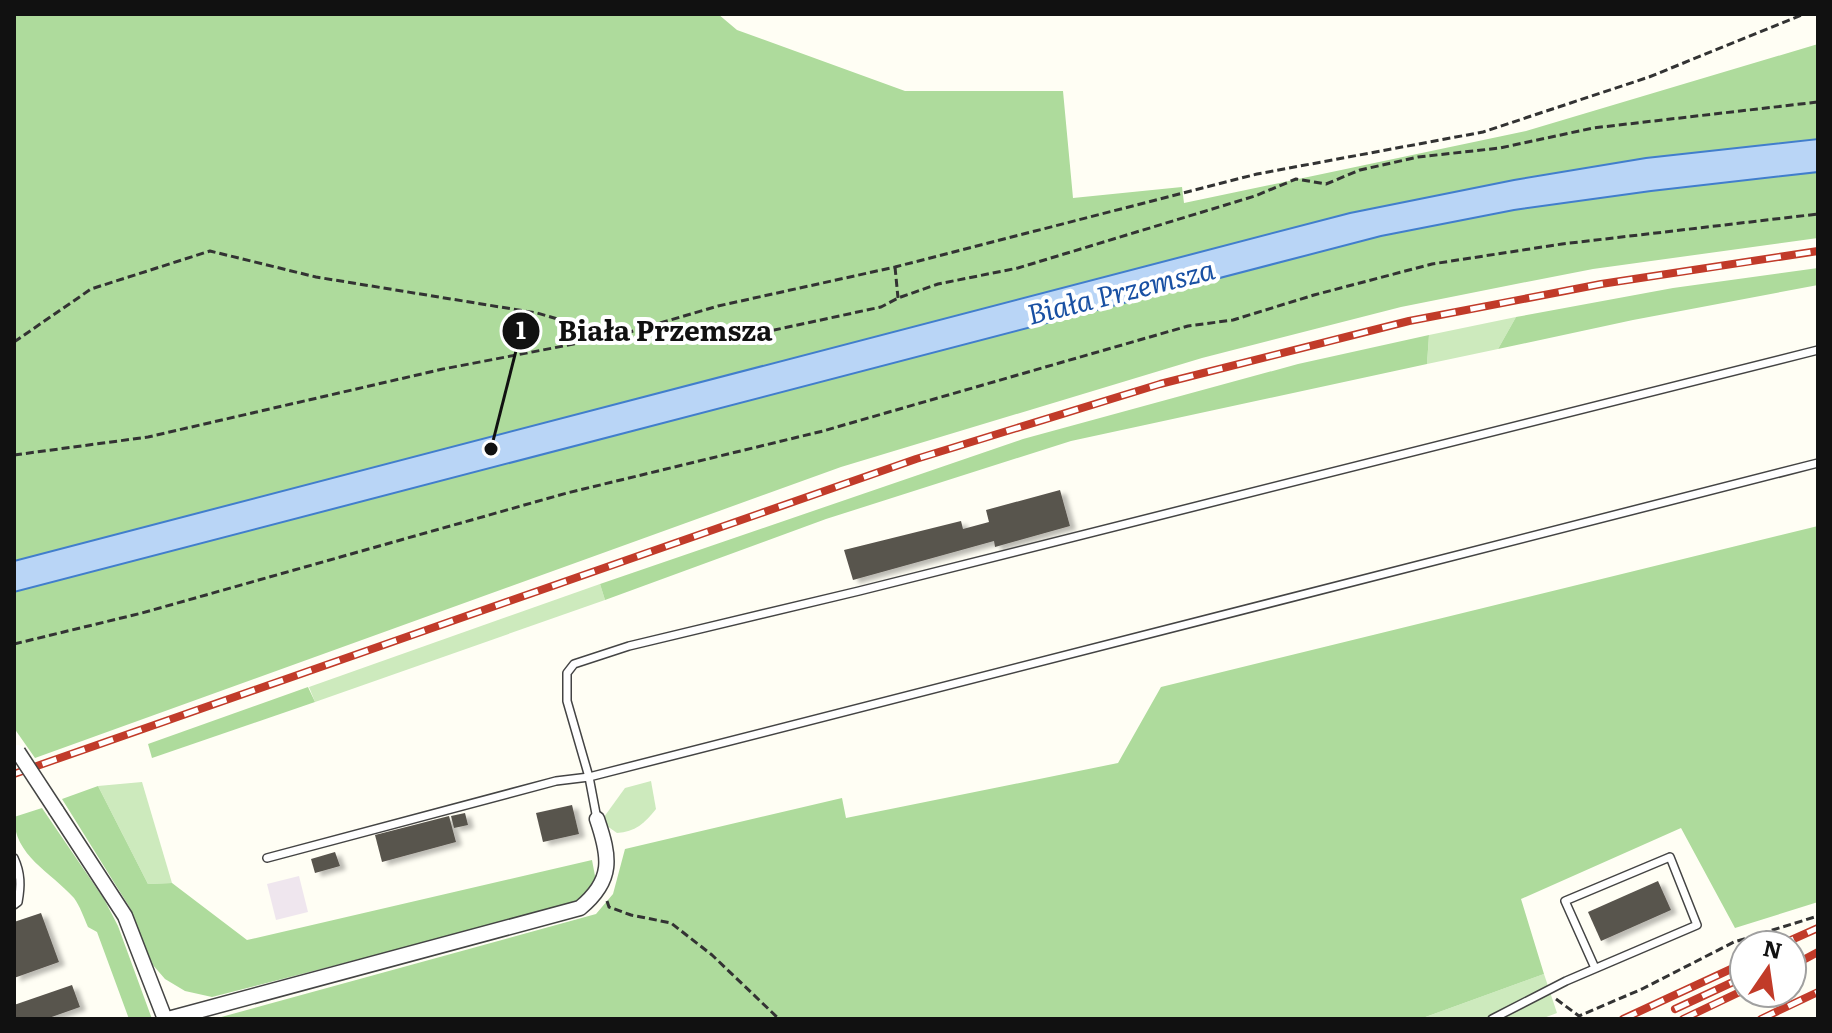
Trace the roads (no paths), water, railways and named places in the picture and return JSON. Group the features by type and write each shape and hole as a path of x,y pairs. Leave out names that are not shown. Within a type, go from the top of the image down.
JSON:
{"street":[{"path":"16,751 125,916 166,1019 580,908 595,896 601,886 608,853 597,819"}],"lane":[{"path":"597,819 589,777 567,701 567,673 574,664 629,646 1818,350"},
{"path":"267,858 556,781 589,777 1818,463"},
{"path":"1492,1019 1595,968 1697,925 1670,857 1565,901 1595,968"},
{"path":"14,858 21,887 18,902 14,905"}],"water":[{"path":"1818,139 1818,172 1514,210 1381,236 14,592 14,561 1350,213 1514,180 1646,158"}],"railway":[{"path":"14,774 916,459 1160,384 1409,321 1601,284 1818,251"},
{"path":"1808,932 1818,928"},
{"path":"1808,957 1818,952"},
{"path":"1623,1019 1728,970"},
{"path":"1675,1009 1728,984"},
{"path":"1761,1019 1818,992"},
{"path":"1683,1019 1728,998"}],"place":[{"name":"Biała Przemsza","path":"491,449"}]}
